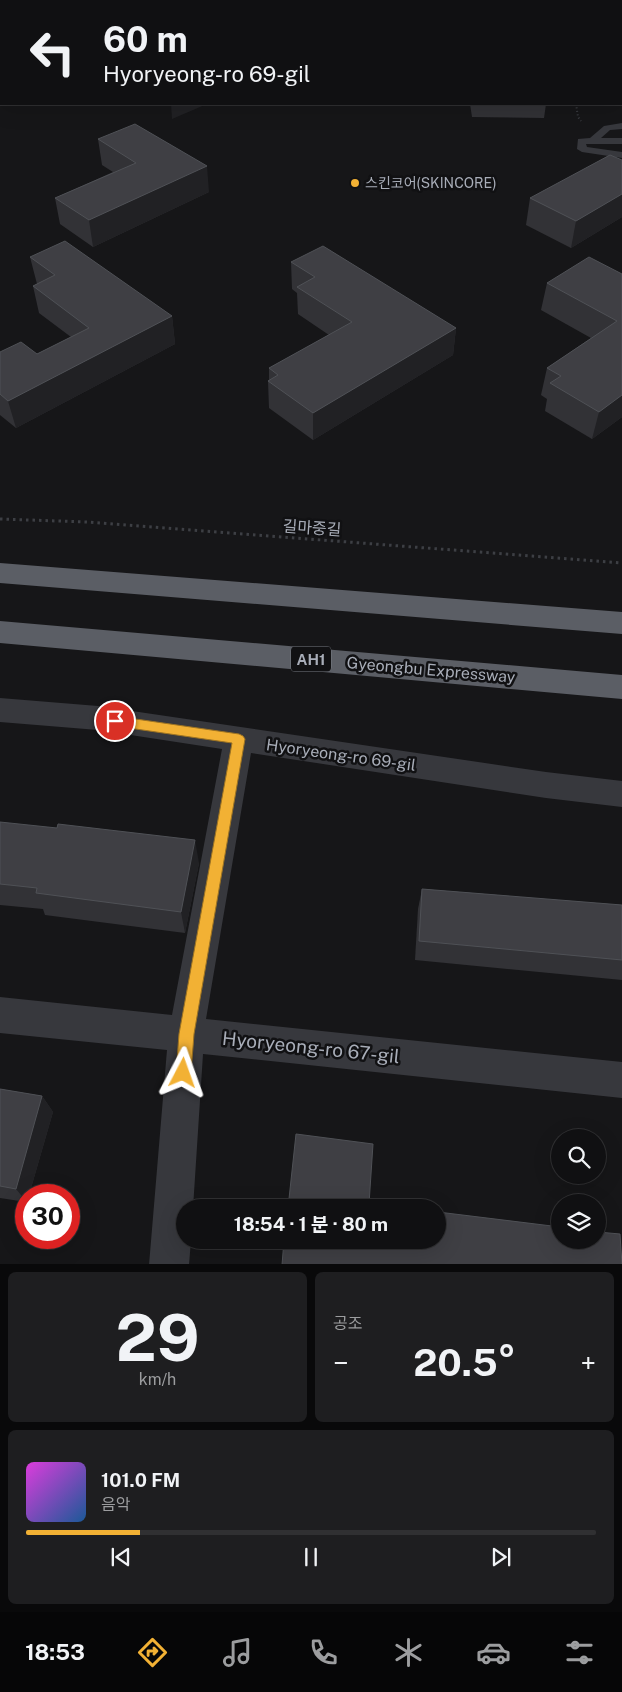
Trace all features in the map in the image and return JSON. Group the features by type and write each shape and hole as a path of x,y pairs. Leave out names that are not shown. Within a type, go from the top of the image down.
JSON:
{"highway":[{"path":"0,573 622,623"},
{"name":"Gyeongbu Expressway","path":"0,632 622,687"}],"street":[{"name":"Hyoryeong-ro 69-gil","path":"0,710 98,718 546,785 622,794"},
{"path":"169,1264 186,1034 239,739"},
{"name":"Hyoryeong-ro 67-gil","path":"0,1015 622,1080"}],"lane":[{"path":"592,141 607,128 622,126"},
{"path":"622,141 581,141 582,149 622,155"}],"path":[{"path":"576,105 578,118 582,121"},
{"name":"길마중길","path":"0,519 87,522 622,563"}],"building":[{"path":"135,124 207,166 89,220 55,198 136,163 98,139"},
{"path":"610,155 622,160 622,194 576,221 530,198"},
{"path":"65,241 172,316 8,401 0,394 0,352 21,342 37,354 89,328 33,286 55,275 30,257"},
{"path":"323,246 456,328 313,413 268,381 278,375 269,368 352,322 297,287 315,277 291,262"},
{"path":"589,257 622,274 622,395 599,412 550,383 561,376 547,368 617,321 547,283"},
{"path":"0,822 57,828 58,824 195,840 181,912 36,893 37,888 0,884"},
{"path":"422,889 622,905 622,960 419,941"},
{"path":"0,1089 42,1096 17,1184 15,1184 15,1189 0,1186"},
{"path":"296,1134 373,1144 369,1199 289,1199"},
{"path":"446,1213 551,1226 551,1249 606,1249 606,1233 620,1234 622,1264 282,1264 283,1249 446,1249"}],"place":[{"name":"스킨코어(SKINCORE)","path":"355,183"}],"route":[{"path":"115,721 239,739 186,1034 183,1073"}]}
